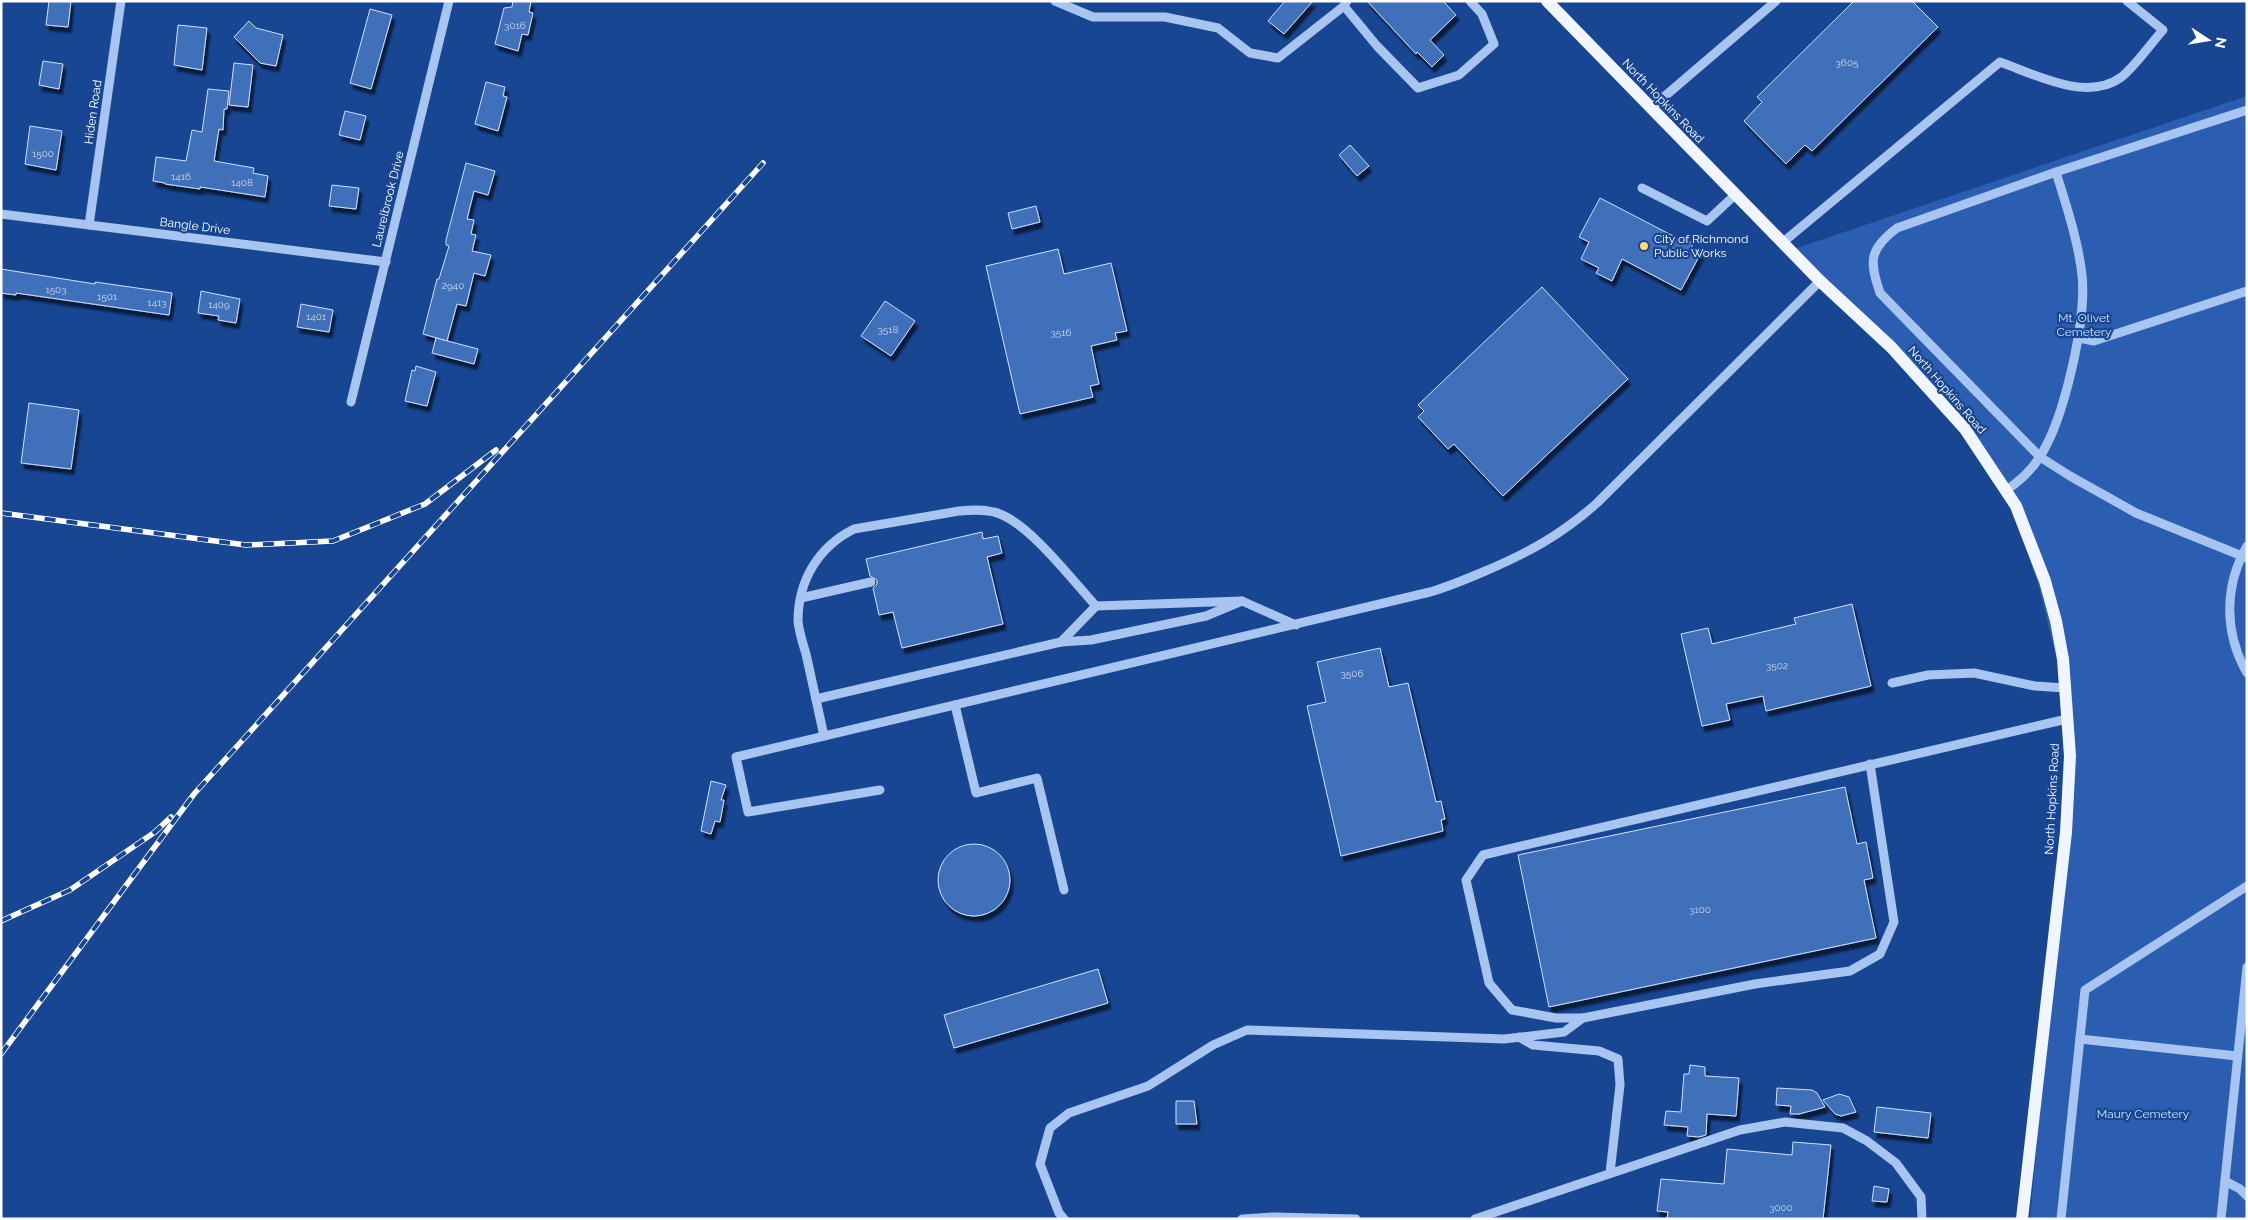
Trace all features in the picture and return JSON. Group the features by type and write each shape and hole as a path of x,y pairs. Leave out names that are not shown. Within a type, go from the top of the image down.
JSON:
{"main road":[{"name":"North Hopkins Road","path":"1547,1 1782,243 1891,347 1965,429 2016,506 2045,581 2056,621 2063,659 2070,756 2066,832 2022,1219"}],"street":[{"name":"Hiden Road","path":"89,225 122,1"},
{"name":"Laurelbrook Drive","path":"351,402 449,1"},
{"path":"1055,1 1094,16 1165,17 1218,28 1250,53 1278,58 1346,4 1377,46 1418,88 1459,75 1494,44 1482,14 1470,1"},
{"path":"1651,108 1776,1"},
{"path":"1782,243 2000,62 2074,88 2097,88 2120,78 2163,30 2127,1"},
{"path":"2244,557 2136,513 2040,457 1880,293 1872,264 1881,240 1897,228 2056,172 2247,110"},
{"path":"2007,490 2026,476 2040,457 2056,424 2080,338 2082,277 2077,246 2056,172"},
{"path":"1642,188 1707,221 1735,195"},
{"name":"Bangle Drive","path":"1,214 386,262"},
{"path":"880,790 748,812 736,757 1296,625 1444,588 1519,557 1550,540 1573,524 1597,503 1820,281"},
{"path":"2080,338 2094,341 2247,291"},
{"path":"824,736 798,622 802,591 810,569 823,551 840,536 854,529 959,511 995,512 1010,518 1025,529 1096,606"},
{"path":"2247,546 2244,557 2234,572 2229,602 2233,640 2240,662 2247,674"},
{"path":"801,598 871,582"},
{"path":"1061,642 1096,606 1242,601 1296,625"},
{"path":"816,699 1061,642 1091,640 1206,616 1242,601"},
{"path":"1892,683 1928,676 1974,673 2036,686 2065,688"},
{"path":"955,705 976,793 1037,778 1064,890"},
{"path":"1870,764 1894,922 1880,954 1850,971 1755,984 1583,1018 1556,1018 1512,1010 1489,983 1466,880 1483,855 1870,764 2067,719"},
{"path":"2061,1219 2085,990 2246,889"},
{"path":"2221,1219 2237,1056 2243,1029 2247,966"},
{"path":"1064,1219 1059,1214 1040,1164 1050,1128 1069,1113 1148,1086 1213,1045 1247,1030 1504,1039 1564,1032 1583,1018"},
{"path":"1519,1037 1533,1045 1599,1051 1618,1059 1620,1085 1610,1173"},
{"path":"2080,1039 2237,1056"},
{"path":"1475,1219 1740,1130 1785,1122 1843,1128 1867,1141 1896,1163 1921,1197 1922,1219"},
{"path":"2225,1181 2240,1189 2247,1196"},
{"path":"1242,1219 1274,1217 1356,1219"}],"green space":[{"name":"Mt. Olivet Cemetery","path":"2247,96 2247,1219 2030,1219 2051,990 2066,764 2060,673 2039,587 2010,501 1959,429 1903,365 1791,250"}],"building":[{"path":"49,1 71,1 68,27 46,25"},
{"path":"513,1 531,1 529,12 533,13 528,35 522,34 518,51 495,44 504,8 512,7"},
{"path":"1285,1 1313,1 1284,34 1268,21"},
{"path":"1367,1 1443,1 1456,15 1430,40 1444,55 1432,67 1417,52 1416,54"},
{"path":"1854,1 1912,1 1938,27 1812,151 1805,145 1786,164 1744,121 1762,102 1757,97"},
{"path":"370,9 392,15 371,89 350,83"},
{"path":"249,21 256,28 283,35 276,66 260,63 234,37"},
{"path":"178,25 207,28 202,70 174,65"},
{"path":"43,61 63,64 59,89 39,85"},
{"path":"234,63 253,65 248,107 229,105"},
{"path":"486,82 505,87 503,96 507,97 498,131 475,124"},
{"path":"208,89 229,91 227,109 224,109 223,130 219,129 214,161 254,168 253,173 268,176 265,197 153,181 156,157 186,161 192,130 202,132"},
{"path":"345,111 366,116 360,140 339,135"},
{"path":"30,126 62,131 56,170 25,164"},
{"path":"1350,145 1369,166 1357,176 1339,155"},
{"path":"466,163 495,171 488,195 474,191 467,219 474,220 471,234 476,235 472,251 491,255 485,276 474,273 466,306 457,304 447,341 423,334 437,279 439,279 449,246 446,245 446,240"},
{"path":"332,185 359,188 356,209 329,206"},
{"name":"City of Richmond Public Works","path":"1600,198 1679,239 1680,237 1693,244 1691,248 1701,253 1681,290 1622,259 1612,281 1596,273 1599,268 1581,259 1589,242 1579,237"},
{"path":"1036,206 1040,222 1012,229 1008,213"},
{"path":"1058,249 1064,274 1111,263 1127,331 1115,333 1117,340 1091,346 1099,384 1090,386 1093,397 1020,414 986,266"},
{"path":"1,269 95,284 95,282 172,293 169,315 16,293 16,295 1,293"},
{"path":"1542,287 1628,379 1503,496 1454,444 1448,449 1418,417 1424,411 1418,405"},
{"path":"201,291 240,299 236,323 218,320 219,316 198,313"},
{"path":"885,301 915,321 891,356 861,336"},
{"path":"301,304 333,310 329,332 297,327"},
{"path":"436,338 478,349 474,364 432,353"},
{"path":"416,366 436,372 427,406 405,401 412,370 415,371"},
{"path":"29,403 79,410 71,469 21,463"},
{"path":"982,532 983,539 998,536 1002,553 987,557 1003,624 902,648 893,612 879,615 873,588 877,584 877,580 870,576 866,559"},
{"path":"1852,604 1871,686 1766,711 1763,696 1726,704 1730,720 1702,726 1681,634 1708,628 1712,644 1796,624 1794,618"},
{"path":"1380,648 1389,687 1408,683 1436,802 1441,801 1445,819 1441,820 1443,831 1341,856 1307,706 1326,702 1317,662"},
{"path":"711,781 726,785 721,800 724,800 720,822 715,821 711,834 701,831"},
{"path":"1845,787 1857,844 1866,842 1873,878 1864,880 1876,938 1549,1007 1518,855"},
{"path":"974,844 994,850 1004,860 1010,880 1004,900 994,910 974,916 954,910 944,900 938,880 944,860 954,850"},
{"path":"1098,969 1108,1003 954,1048 944,1015"},
{"path":"1690,1065 1705,1067 1705,1076 1739,1078 1736,1116 1707,1114 1706,1135 1699,1137 1687,1136 1688,1127 1664,1125 1666,1111 1681,1112 1684,1074 1689,1074"},
{"path":"1777,1088 1812,1090 1817,1093 1825,1107 1799,1114 1790,1114 1791,1106 1776,1105"},
{"path":"1839,1094 1849,1097 1856,1112 1841,1116 1835,1114 1823,1100"},
{"path":"1176,1101 1194,1101 1197,1124 1176,1124"},
{"path":"1877,1107 1931,1113 1928,1138 1874,1132"},
{"path":"1793,1142 1831,1145 1823,1219 1667,1219 1668,1212 1657,1211 1661,1179 1724,1184 1727,1149 1792,1155"},
{"path":"1874,1186 1889,1189 1887,1202 1872,1201"}],"railway":[{"path":"1,1054 194,794 763,163"},
{"path":"1,513 246,545 333,541 425,504 496,450"},
{"path":"1,921 70,890 155,832 171,817"}],"place":[{"name":"City of Richmond Public Works","path":"1644,246"}],"park label":[{"name":"Maury Cemetery","path":"2143,1114"}]}
